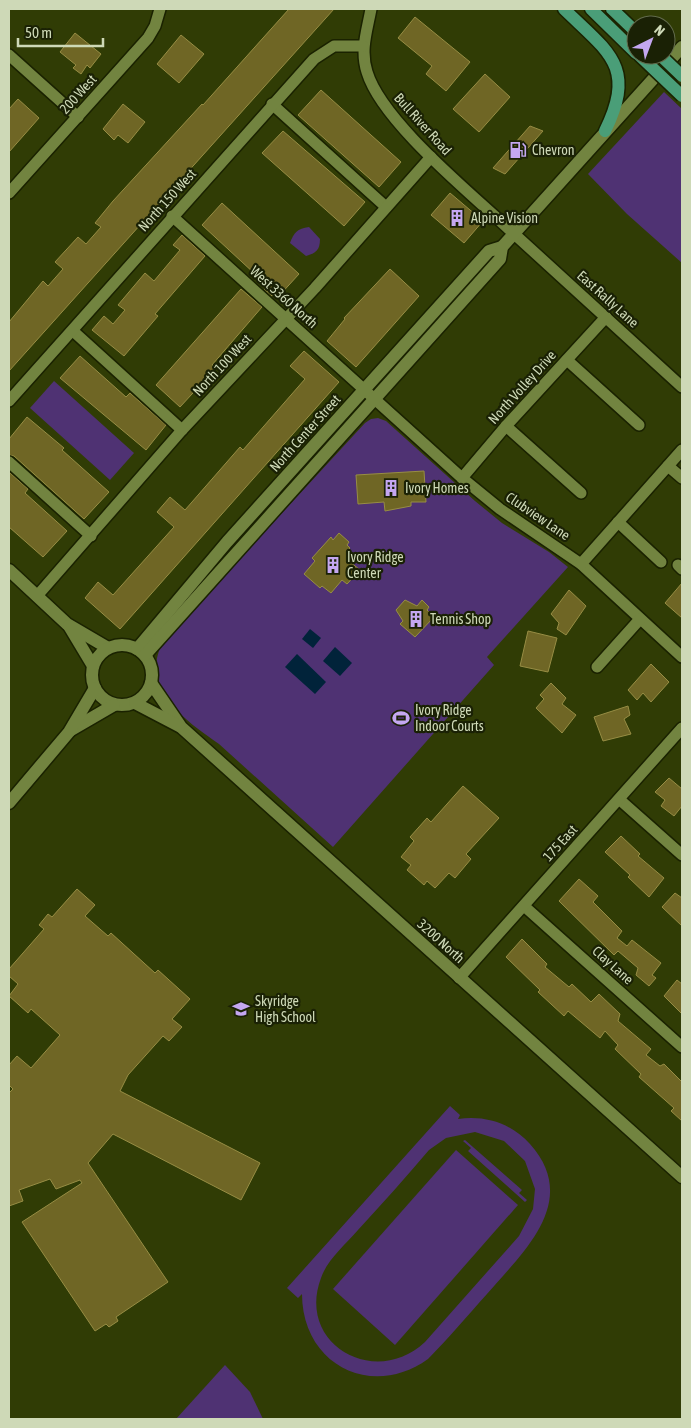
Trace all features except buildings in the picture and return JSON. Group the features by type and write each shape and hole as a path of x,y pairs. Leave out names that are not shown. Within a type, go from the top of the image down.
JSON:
{"main road":[{"path":"564,9 605,49 618,72 618,95 608,128"},
{"path":"591,9 626,42"},
{"path":"612,9 626,22"},
{"path":"650,65 682,96"},
{"path":"670,65 682,76"}],"street":[{"name":"200 West","path":"9,193 148,38 156,26 160,9"},
{"name":"Bull River Road","path":"371,9 363,46 367,73 375,90 388,110 432,157 514,233"},
{"name":"North 150 West","path":"9,401 314,59 334,46 363,46"},
{"name":"North Center Street","path":"141,652 227,542 489,251 502,246 682,47"},
{"path":"9,55 78,116"},
{"path":"272,104 386,207"},
{"name":"North 100 West","path":"38,596 182,430 286,320 432,157"},
{"name":"West 3360 North","path":"172,216 375,400"},
{"name":"East Rally Lane","path":"514,233 682,387"},
{"name":"North Center Street","path":"141,652 375,400 500,259 502,246"},
{"name":"North Volley Drive","path":"462,478 506,426 606,317"},
{"path":"72,331 182,430"},
{"path":"567,360 639,426"},
{"name":"Clubview Lane","path":"375,400 462,478 500,509 581,564 682,657"},
{"path":"506,426 580,493"},
{"path":"581,564 682,450"},
{"path":"9,462 90,536"},
{"path":"668,466 682,478"},
{"path":"618,522 661,562"},
{"path":"9,570 67,624 108,648"},
{"path":"597,667 640,619"},
{"path":"67,624 93,666"},
{"path":"69,732 114,705 135,703 146,695 153,675 151,664 141,652 127,645 108,648 97,656 93,666 92,678 95,688 101,698 114,705"},
{"path":"151,683 181,727"},
{"path":"9,803 69,732 95,688"},
{"path":"135,703 181,727"},
{"name":"3200 North","path":"181,727 682,1177"},
{"name":"175 East","path":"459,978 620,800 682,728"},
{"path":"620,800 682,855"},
{"name":"Clay Lane","path":"524,906 682,1047"}],"shaded area":[{"path":"664,92 682,109 682,263 627,214 588,174"},
{"path":"309,227 320,239 320,243 317,250 306,256 290,243 296,232"},
{"path":"54,381 134,453 110,480 30,408"},
{"path":"378,418 386,421 502,523 549,552 568,567 487,657 494,665 333,847 219,744 181,714 161,689 157,674 157,659 163,642 365,423 371,419"},
{"path":"450,1106 460,1115 458,1119 478,1118 488,1120 497,1122 515,1131 530,1144 544,1165 550,1186 548,1205 541,1225 530,1243 428,1359 406,1371 384,1376 363,1375 344,1368 327,1356 314,1339 305,1319 302,1294 298,1298 287,1288","holes":["475,1132 504,1141 525,1161 535,1189 533,1209 519,1236 425,1342 405,1355 384,1361 364,1360 345,1352 330,1340 320,1322 316,1302 321,1278 332,1259 429,1150 446,1138"]},
{"path":"465,1140 522,1190 519,1193 527,1200 525,1202 468,1151 471,1148 463,1141"},
{"path":"456,1150 518,1205 395,1345 333,1289"},
{"path":"225,1365 250,1392 263,1419 176,1419"}],"water":[{"path":"310,629 321,638 313,648 302,639"},
{"path":"335,647 352,663 340,676 323,661"},
{"path":"297,654 326,682 315,694 285,667"}],"place":[{"name":"Chevron","path":"518,150"},
{"name":"Alpine Vision","path":"457,218"},
{"name":"Ivory Homes","path":"391,488"},
{"name":"Ivory Ridge Center","path":"333,565"},
{"name":"Tennis Shop","path":"416,619"},
{"name":"Ivory Ridge Indoor Courts","path":"401,718"},
{"name":"Skyridge High School","path":"241,1009"}]}
